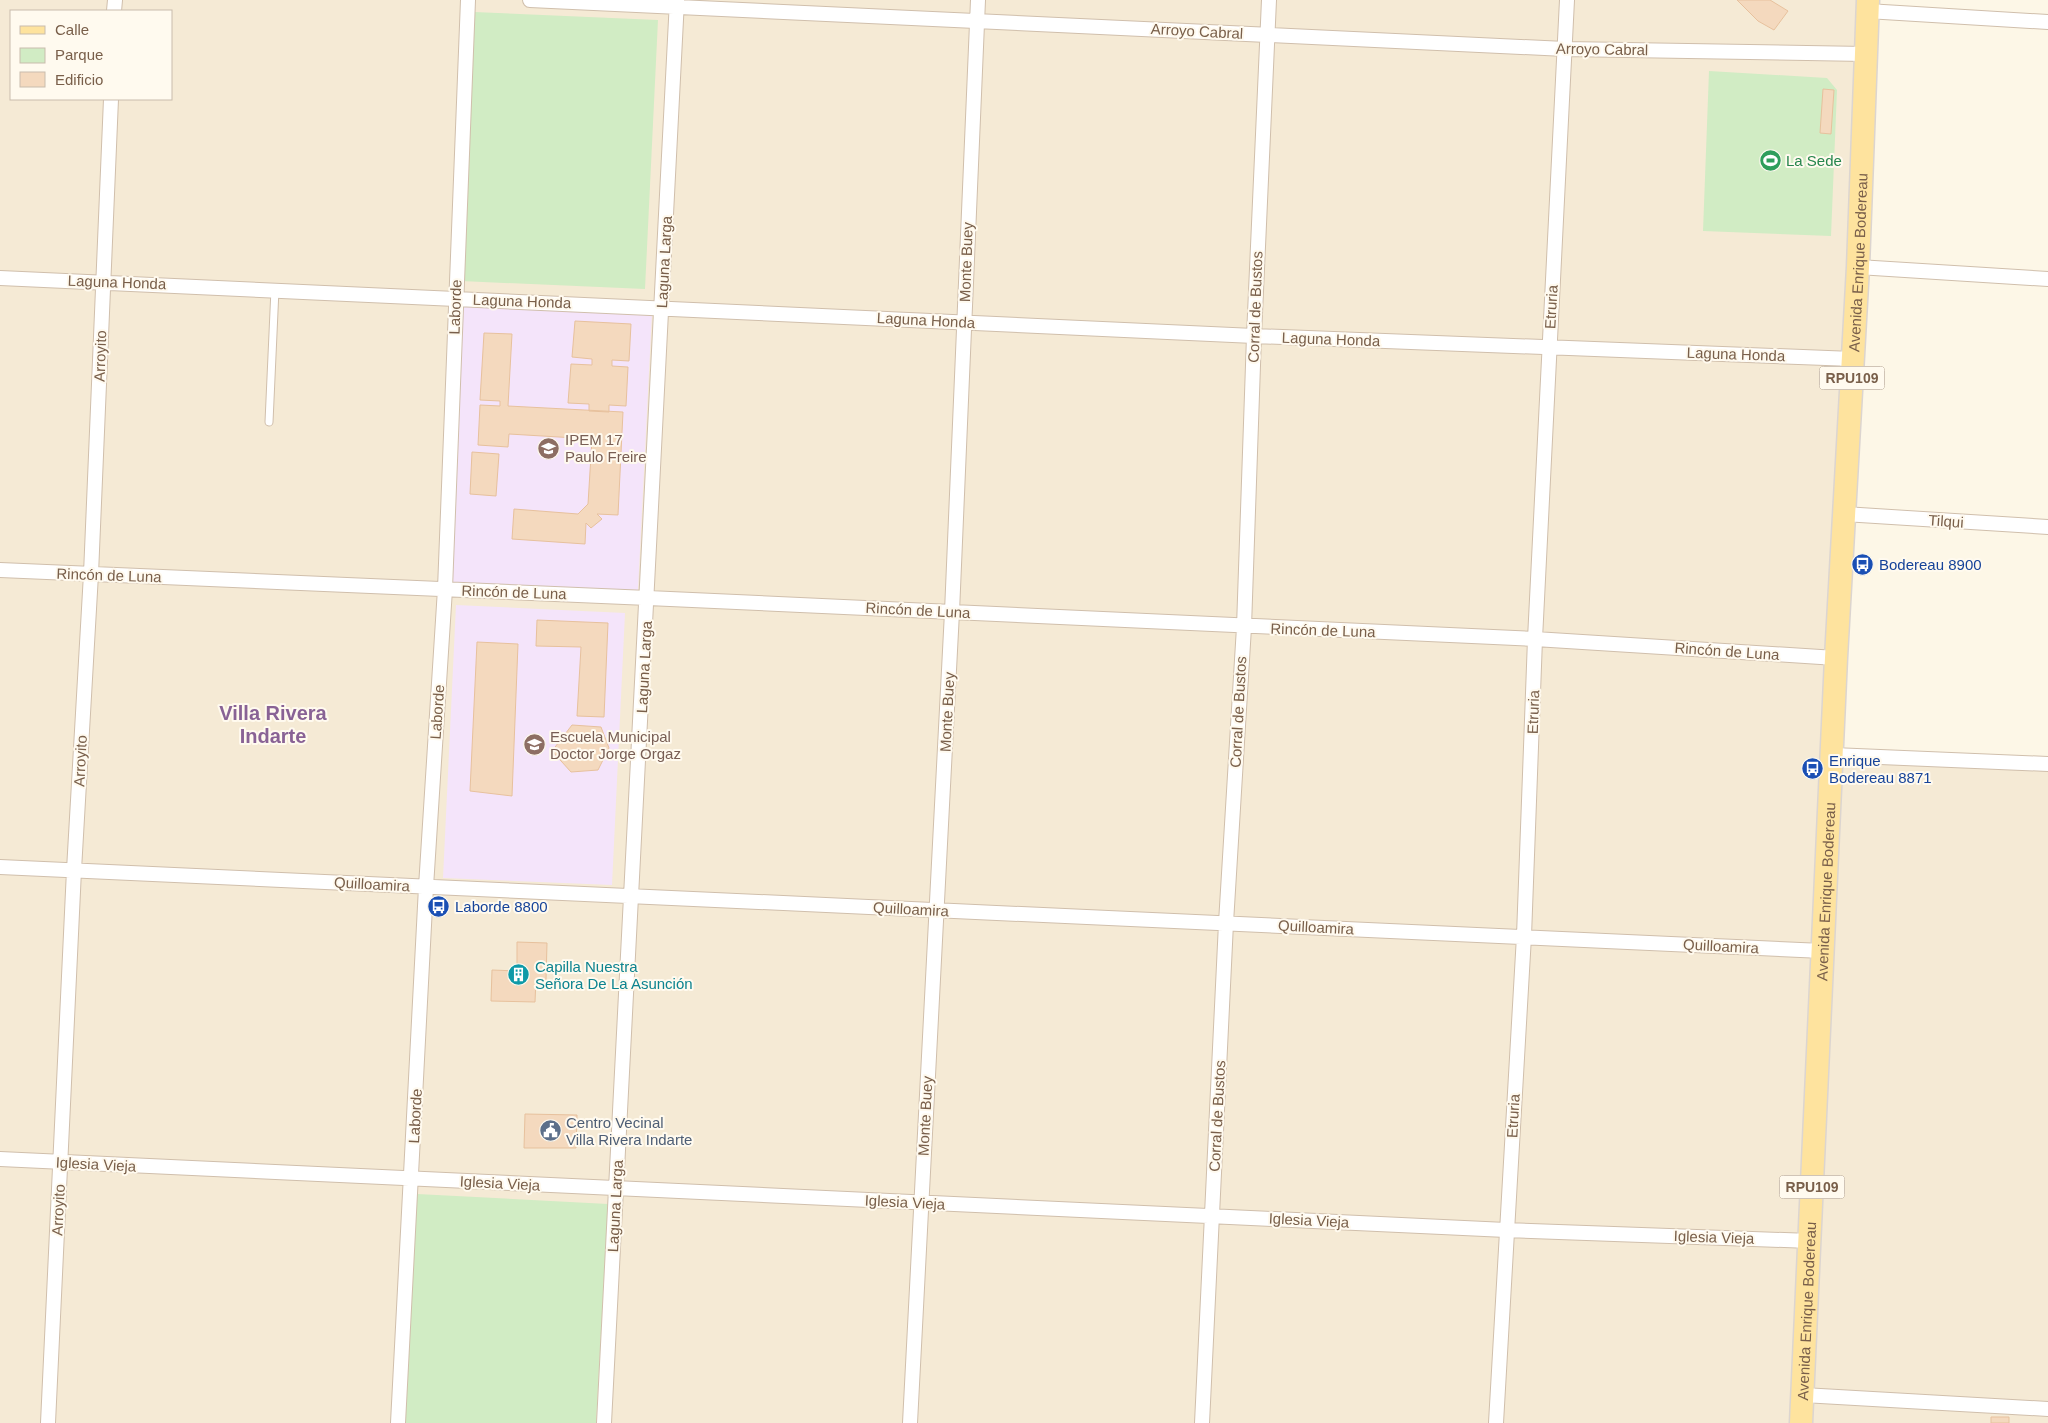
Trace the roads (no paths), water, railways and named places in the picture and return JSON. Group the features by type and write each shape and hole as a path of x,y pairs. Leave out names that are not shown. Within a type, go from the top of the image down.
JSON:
{"main road":[{"name":"Avenida Enrique Bodereau","path":"1801,1423 1836,658 1858,267 1867,5"}],"street":[{"name":"Laborde","path":"398,1423 426,887 445,589 468,0"},
{"name":"Arroyo Cabral","path":"530,0 677,3 977,21 1565,49 1865,54"},
{"name":"Monte Buey","path":"910,1423 952,612 978,0"},
{"name":"Corral de Bustos","path":"1202,1423 1226,923 1244,627 1254,336 1269,0"},
{"name":"Etruria","path":"1496,1423 1524,936 1535,639 1568,0"},
{"name":"Laguna Larga","path":"604,1423 630,896 648,598 677,3"},
{"path":"1867,5 2048,22"},
{"name":"Arroyito","path":"48,1423 90,574 110,100"},
{"path":"1858,267 2048,280"},
{"name":"Laguna Honda","path":"0,278 276,289 1254,336 1853,359"},
{"name":"Tilqui","path":"1844,514 2048,527"},
{"name":"Rincón de Luna","path":"0,570 1535,639 1836,658"},
{"path":"1833,755 2048,764"},
{"name":"Quilloamira","path":"0,867 1823,951"},
{"name":"Iglesia Vieja","path":"0,1159 921,1203 1212,1214 1506,1230 1810,1241"},
{"path":"1803,1395 2048,1409"}],"lane":[{"path":"269,422 276,289"}],"place":[{"name":"La Sede","path":"1770,160"},
{"name":"IPEM 17 Paulo Freire","path":"549,448"},
{"name":"Bodereau 8900","path":"1863,564"},
{"name":"Escuela Municipal Doctor Jorge Orgaz","path":"534,745"},
{"name":"Enrique Bodereau 8871","path":"1813,769"},
{"name":"Laborde 8800","path":"439,906"},
{"name":"Capilla Nuestra Señora De La Asunción","path":"519,975"},
{"name":"Centro Vecinal Villa Rivera Indarte","path":"550,1131"}],"district":[{"name":"Villa Rivera Indarte","path":"273,724"}]}
